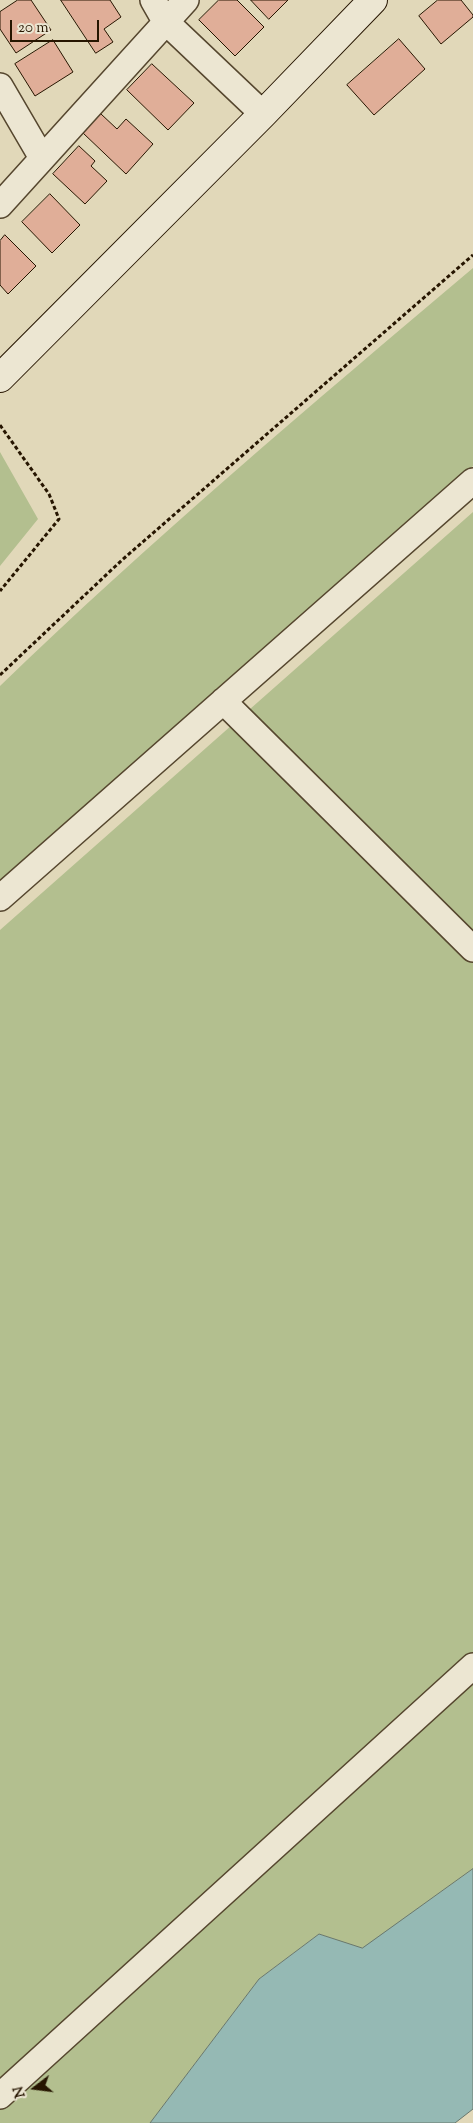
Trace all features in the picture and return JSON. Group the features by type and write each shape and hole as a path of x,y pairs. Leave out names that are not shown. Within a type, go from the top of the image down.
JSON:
{"street":[{"path":"153,0 165,21 263,114"},
{"path":"0,205 186,0"},
{"path":"0,378 263,114 373,0"},
{"path":"0,86 42,158"},
{"path":"0,898 473,481"},
{"path":"224,701 473,949"},
{"path":"0,2096 473,1666"}],"path":[{"path":"0,675 122,560 473,255"},
{"path":"0,425 49,494 59,519 0,590"}],"green space":[{"path":"473,268 473,466 0,884 0,686 174,525"},
{"path":"0,452 38,519 0,566"},
{"path":"473,512 473,1869 362,1949 319,1934 259,1979 150,2123 0,2123 0,930"}],"water":[{"path":"473,1869 473,2109 455,2123 150,2123 259,1979 319,1934 362,1948"}],"building":[{"path":"18,0 31,0 51,30 16,53 0,29 0,12"},
{"path":"61,0 110,0 121,17 104,29 113,42 96,53"},
{"path":"219,0 237,0 264,27 235,56 199,20"},
{"path":"251,0 288,0 269,19"},
{"path":"438,0 461,0 473,15 441,44 419,16"},
{"path":"399,39 425,69 374,115 347,85"},
{"path":"53,40 73,72 35,96 15,64"},
{"path":"152,64 194,103 168,130 127,90"},
{"path":"101,114 117,129 126,119 153,144 126,174 83,133"},
{"path":"79,146 95,161 91,166 107,181 85,204 53,174"},
{"path":"50,194 80,225 52,253 22,222"},
{"path":"5,235 36,266 8,294 0,285 0,241"}]}
